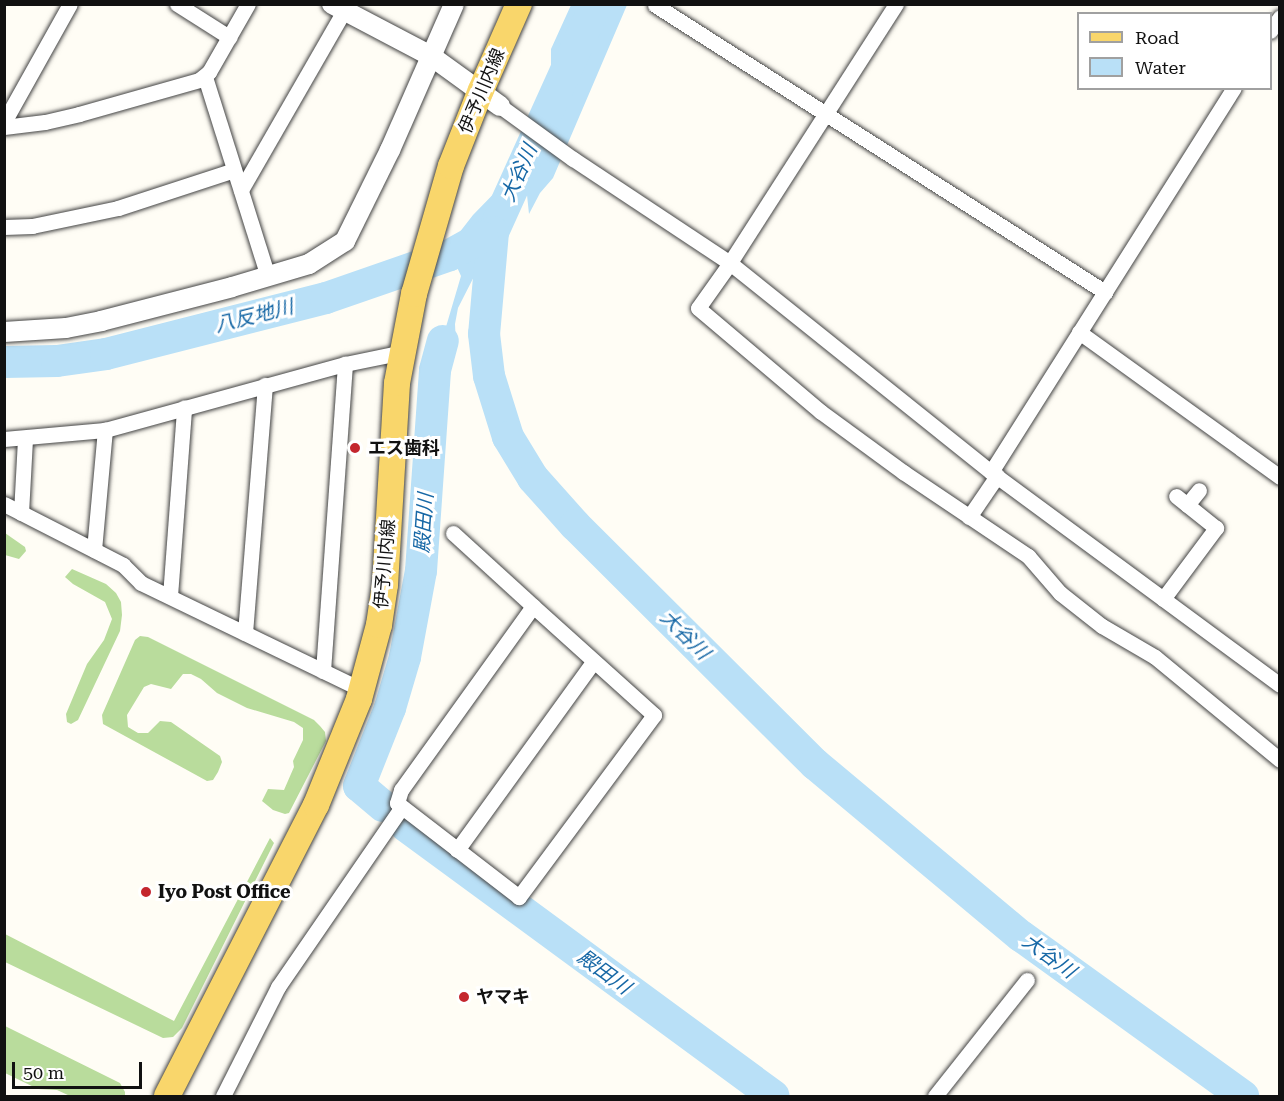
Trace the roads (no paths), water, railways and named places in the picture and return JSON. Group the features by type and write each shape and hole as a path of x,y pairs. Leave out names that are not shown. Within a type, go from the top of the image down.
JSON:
{"main road":[{"name":"伊予川内線","path":"167,1096 320,796 348,731 362,690 379,625 385,585 393,438 403,352 414,294 438,207 490,98 519,4"}],"street":[{"path":"4,122 70,4"},
{"path":"177,4 229,37"},
{"path":"4,127 45,122 79,114 181,86 205,77 248,4"},
{"path":"4,332 54,329 101,321 267,277 309,264 345,241 390,150 454,4"},
{"path":"896,4 730,263 698,308 821,412 903,472 1028,556 1060,592 1102,626 1155,657 1280,760"},
{"path":"655,5 1105,292"},
{"path":"241,190 338,8 431,56 573,159 730,263 994,474 1280,685"},
{"path":"205,77 267,277"},
{"path":"969,517 1079,332 1233,90"},
{"path":"4,227 32,226 118,208 234,170"},
{"path":"1079,332 1280,477"},
{"path":"4,439 105,430 345,364 403,352"},
{"path":"322,671 345,364"},
{"path":"245,633 265,385"},
{"path":"170,596 184,408"},
{"path":"94,550 105,430"},
{"path":"21,513 25,438"},
{"path":"1163,599 1216,528 1182,500 1199,490"},
{"path":"4,504 123,565 141,582 362,690"},
{"path":"453,533 654,715 519,897 401,808 398,803 401,790 533,606"},
{"path":"457,850 594,661"},
{"path":"223,1096 278,987 401,808"},
{"path":"935,1096 1027,980"}],"water":[{"path":"571,5 627,5 553,178 540,193 529,214 527,195 523,198 486,253 458,308 455,324 456,345 448,341 438,382 430,381 461,276 456,265 448,264 440,268 445,251 473,215 539,143 546,126 557,114 561,96 557,78 551,69 551,49"}],"waterway":[{"name":"大谷川","path":"596,4 493,232 484,334 489,376 508,437 533,478 575,525 815,764 1021,936 1243,1096"},
{"name":"八反地川","path":"4,362 57,361 106,354 326,298 450,255 482,237"},
{"name":"殿田川","path":"383,806 359,786 390,708 405,657 421,571 435,370 443,341"},
{"name":"殿田川","path":"406,826 773,1096"}],"place":[{"name":"エス歯科","path":"355,448"},
{"name":"Iyo Post Office","path":"146,892"},
{"name":"ヤマキ","path":"464,997"}]}
